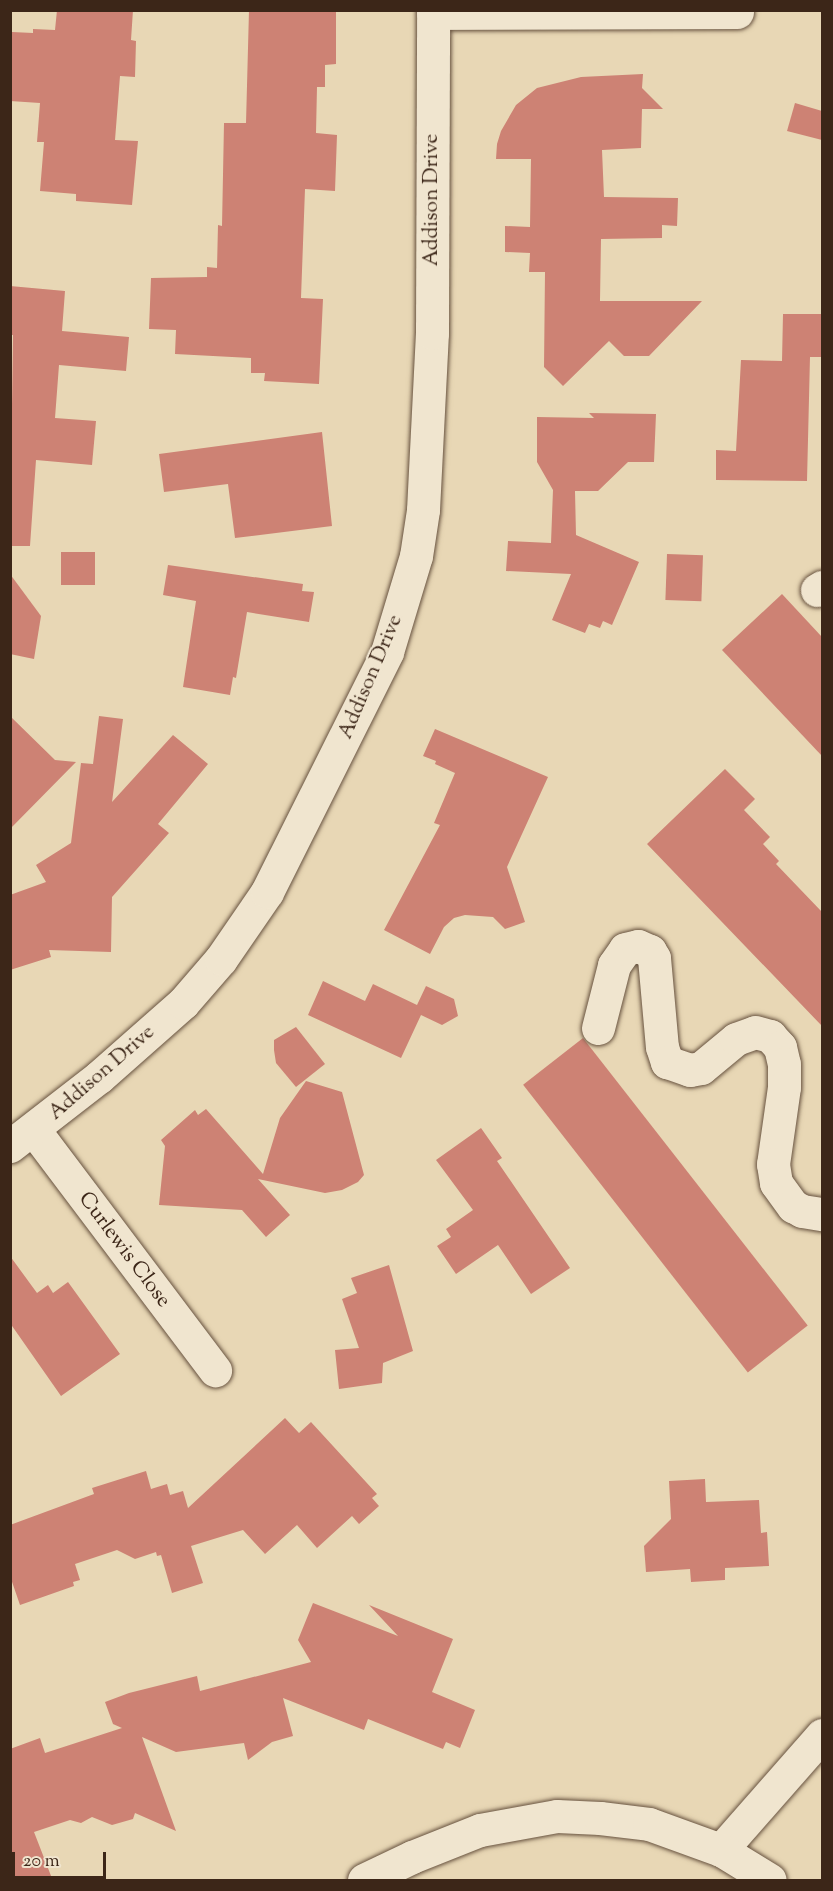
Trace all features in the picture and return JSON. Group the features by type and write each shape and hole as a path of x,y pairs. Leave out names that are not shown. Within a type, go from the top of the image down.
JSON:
{"street":[{"path":"433,12 737,12"},
{"name":"Addison Drive","path":"22,1138 99,1077 183,1003 221,959 267,892 387,652 416,556 423,510 432,333 433,12"},
{"path":"598,1028 614,964 625,949 638,945 650,951 654,958 662,1047 667,1062 690,1070 701,1068 736,1039 755,1032 764,1033 776,1041 783,1056 784,1087 773,1164 776,1183 793,1206 802,1211 822,1214"},
{"name":"Curlewis Close","path":"22,1138 215,1370"},
{"path":"721,1850 822,1735"},
{"path":"364,1881 412,1857 480,1830 557,1816 649,1824 721,1850 770,1881"}],"building":[{"path":"57,10 133,10 131,40 136,41 135,77 120,76 115,140 138,141 132,205 76,201 76,194 40,191 44,142 37,142 40,103 10,101 12,32 33,33 33,29 55,30"},
{"path":"249,10 336,10 336,64 325,65 325,87 317,87 316,133 337,135 335,191 305,189 301,298 323,299 319,384 264,381 265,373 251,373 251,358 175,354 176,330 149,329 151,278 207,277 207,267 217,268 218,225 222,226 224,123 246,123"},
{"path":"643,74 642,88 663,109 642,109 641,148 602,150 604,197 678,198 677,226 662,225 662,238 601,239 600,301 702,301 649,356 624,356 609,341 563,386 544,367 545,272 529,272 530,253 505,252 505,226 530,227 531,159 496,159 497,144 501,131 516,105 537,88 581,77"},
{"path":"795,103 822,111 822,140 787,131"},
{"path":"10,286 65,291 62,331 129,337 126,371 59,365 55,418 96,421 92,465 36,460 30,546 10,546 13,335 10,335"},
{"path":"783,314 822,314 822,357 810,357 807,481 716,480 716,450 736,451 741,360 782,361"},
{"path":"589,413 656,414 654,462 628,462 598,491 575,491 576,535 639,562 612,625 603,621 600,628 589,624 585,633 552,620 571,574 506,571 508,541 551,543 553,490 537,462 537,417 594,418"},
{"path":"322,432 332,526 235,538 228,484 164,492 159,454"},
{"path":"61,552 95,552 95,585 61,585"},
{"path":"667,554 703,555 701,601 665,600"},
{"path":"168,565 303,584 302,591 314,592 309,622 247,612 236,678 233,677 230,695 183,687 196,601 163,595"},
{"path":"10,574 41,616 34,659 10,654"},
{"path":"782,594 822,637 822,756 722,650"},
{"path":"10,716 55,760 76,762 10,829"},
{"path":"99,716 123,719 112,802 173,735 208,764 158,824 169,833 112,897 111,952 49,950 51,957 10,970 10,895 46,882 36,865 71,843 81,763 93,764"},
{"path":"435,729 548,777 507,867 525,922 505,929 493,917 465,915 454,918 444,927 430,954 384,930 440,825 434,823 455,773 423,756"},
{"path":"725,769 755,799 744,810 770,837 763,844 779,861 776,864 822,912 822,1026 647,844"},
{"path":"323,981 365,1001 373,984 417,1005 426,986 454,999 458,1016 442,1025 421,1015 401,1058 308,1015"},
{"path":"296,1027 325,1064 296,1087 276,1063 274,1040"},
{"path":"583,1038 808,1326 748,1372 523,1085"},
{"path":"306,1081 342,1092 364,1175 358,1182 342,1190 325,1193 258,1179 290,1215 266,1237 242,1210 159,1205 165,1146 161,1140 195,1110 198,1115 206,1109 263,1174 280,1118"},
{"path":"481,1128 502,1158 497,1161 570,1268 531,1294 498,1245 456,1274 437,1246 451,1237 446,1229 473,1210 436,1160"},
{"path":"10,1256 37,1293 48,1285 53,1293 68,1282 120,1354 61,1396 10,1323"},
{"path":"389,1265 413,1351 383,1363 382,1383 339,1389 335,1350 359,1348 342,1299 357,1293 351,1278"},
{"path":"285,1418 299,1433 311,1422 377,1494 372,1498 379,1506 359,1524 352,1516 317,1548 297,1525 265,1554 243,1530 191,1546 203,1583 172,1593 161,1555 157,1556 156,1552 135,1559 117,1550 75,1564 80,1580 73,1582 74,1586 20,1605 10,1576 10,1525 94,1494 92,1488 146,1471 151,1489 167,1484 170,1495 183,1491 188,1508"},
{"path":"705,1479 706,1502 759,1500 761,1533 767,1532 769,1566 725,1568 725,1580 691,1582 690,1569 646,1572 644,1546 671,1519 669,1481"},
{"path":"313,1603 398,1636 369,1605 453,1639 432,1692 475,1710 460,1748 446,1742 443,1749 368,1719 364,1730 283,1698 293,1736 272,1742 248,1760 244,1743 176,1752 142,1737 176,1831 135,1813 133,1819 112,1825 92,1817 81,1823 70,1820 34,1832 53,1881 10,1881 10,1749 40,1738 45,1753 122,1728 113,1724 105,1702 129,1693 197,1676 200,1691 311,1662 298,1640"}]}
